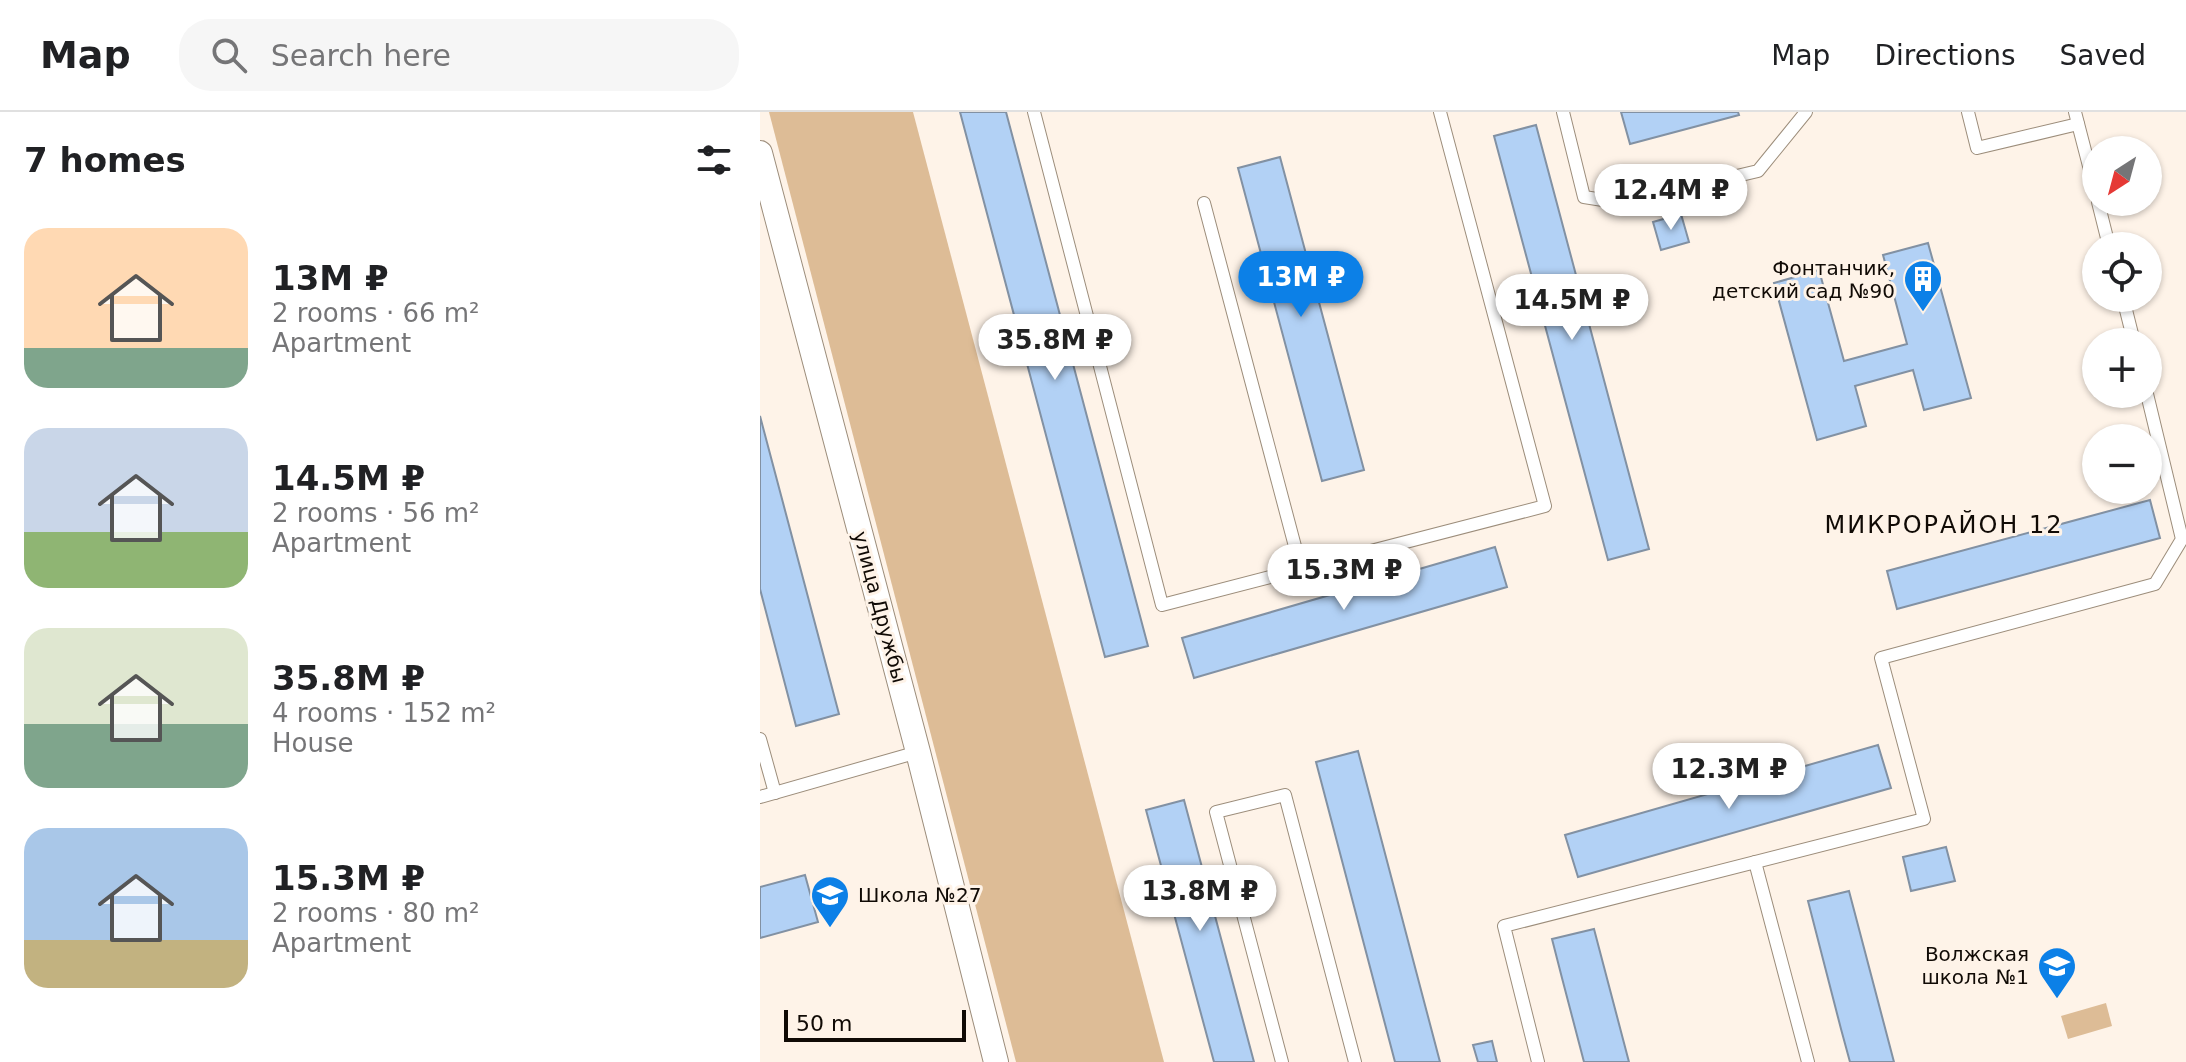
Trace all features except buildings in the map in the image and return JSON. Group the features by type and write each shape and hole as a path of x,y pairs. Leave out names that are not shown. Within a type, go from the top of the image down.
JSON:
{"street":[{"name":"улица Дружбы","path":"760,153 918,752 996,1062"}],"lane":[{"path":"1034,112 1162,605 1545,506 1440,112"},
{"path":"1563,112 1584,197 1622,203 1758,171 1806,112"},
{"path":"1968,112 1977,148 2077,118 2082,138"},
{"path":"1204,203 1301,569"},
{"path":"1538,1062 1504,926 1924,819 1881,658 2155,584 2182,539 2150,408"},
{"path":"760,739 775,793"},
{"path":"760,797 918,752"},
{"path":"1282,1062 1216,812 1285,795 1355,1062"},
{"path":"1755,862 1808,1062"}],"shaded area":[{"path":"769,112 913,112 1164,1062 1016,1062"},
{"path":"2106,1003 2112,1026 2068,1039 2061,1016"}],"place":[{"name":"Фонтанчик, детский сад №90","path":"1923,313"},
{"name":"Школа №27","path":"830,929"},
{"name":"Волжская школа №1","path":"2057,1000"}],"district":[{"name":"МИКРОРАЙОН 12","path":"1944,525"}]}
